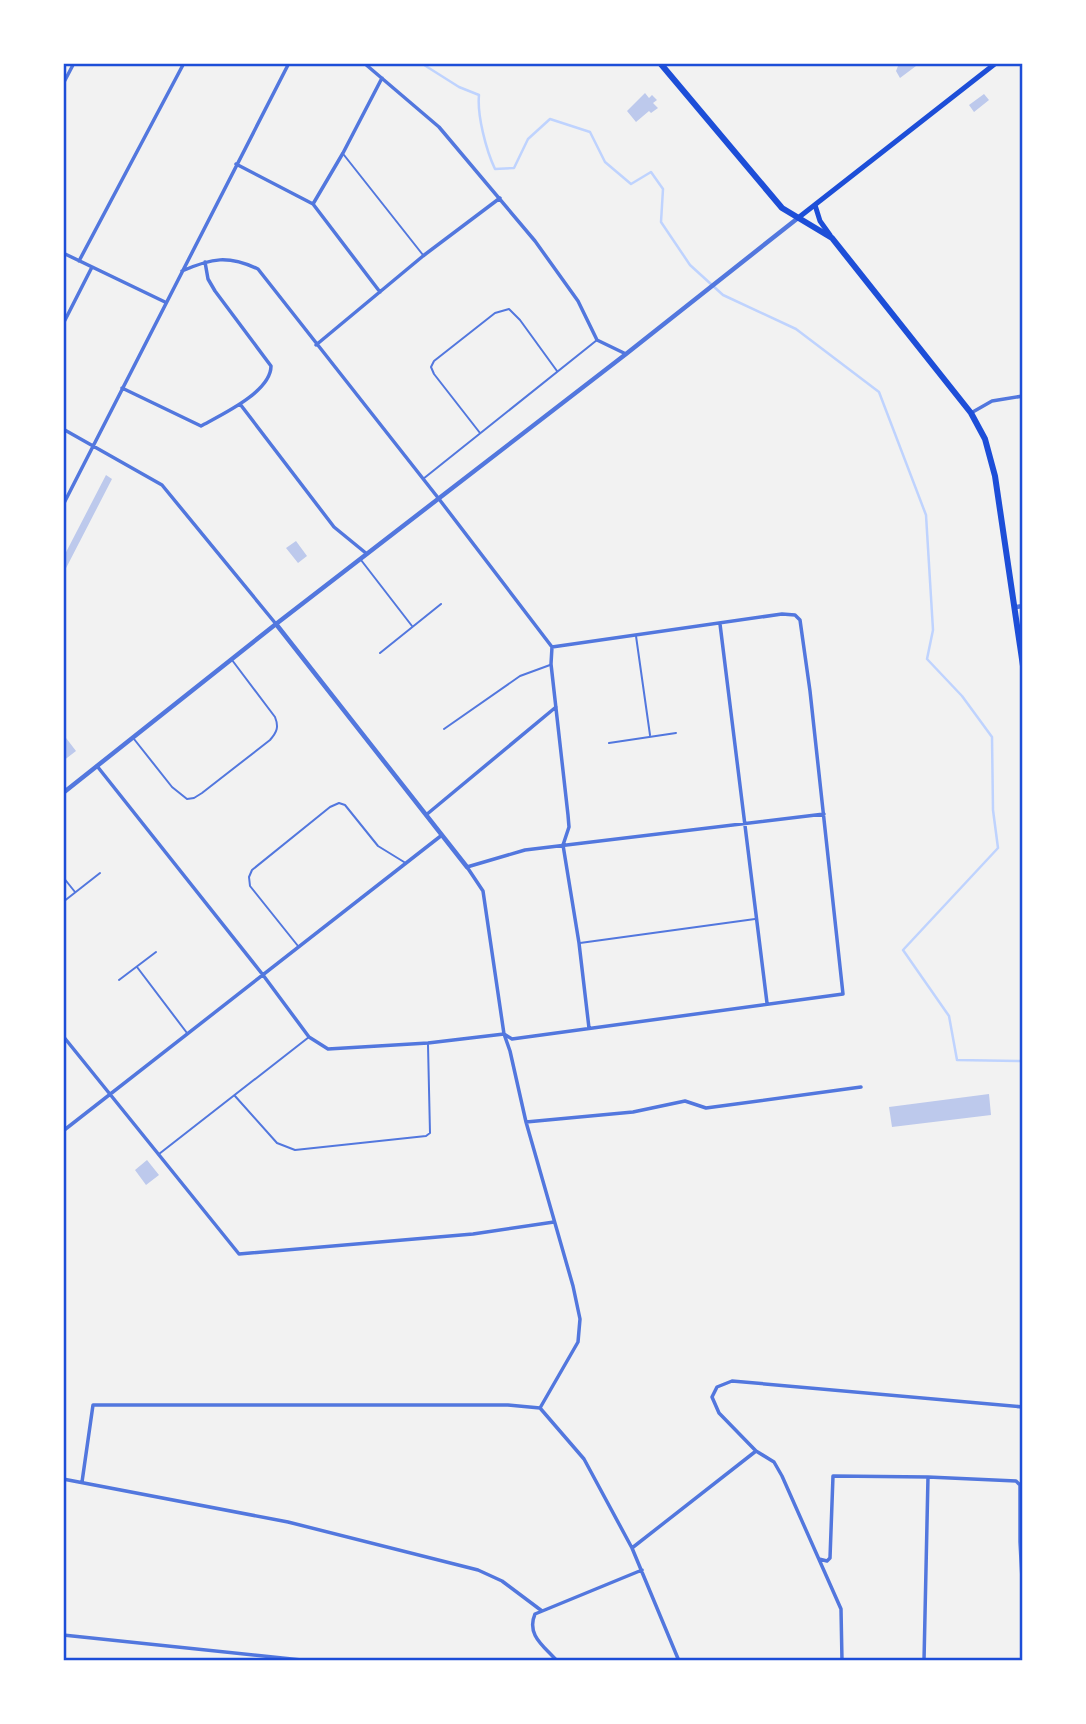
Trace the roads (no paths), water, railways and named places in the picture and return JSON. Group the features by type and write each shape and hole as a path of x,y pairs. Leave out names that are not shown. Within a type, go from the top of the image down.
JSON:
{"main road":[{"path":"660,63 782,208 832,238"},
{"path":"798,218 996,63"},
{"path":"814,205 832,238 971,412 985,439 995,476 1020,607 1023,666"}],"street":[{"path":"63,84 74,63"},
{"path":"79,261 184,63"},
{"path":"63,505 289,63"},
{"path":"365,63 439,127 535,241 578,302 597,340 626,354"},
{"path":"313,204 382,78"},
{"path":"236,163 313,204 380,292"},
{"path":"316,345 424,256 500,198"},
{"path":"63,793 798,218"},
{"path":"63,253 166,302"},
{"path":"182,271 205,261 238,260 258,269 552,647 551,664 569,827 563,845 589,1028"},
{"path":"122,388 201,426 240,404 265,383 271,366 215,291 208,279 205,261"},
{"path":"63,324 92,267"},
{"path":"971,412 992,401 1023,396"},
{"path":"240,404 334,527 367,554"},
{"path":"63,429 162,485 276,625 467,867 483,891 504,1034 580,1319 578,1342 541,1408"},
{"path":"97,766 309,1037 328,1049 428,1043 504,1034 512,1039 844,994 800,620 795,615 782,614 552,647"},
{"path":"720,624 767,1003"},
{"path":"426,815 556,707"},
{"path":"467,867 504,854 563,845 824,814"},
{"path":"63,1131 442,835"},
{"path":"63,1036 240,1254 473,1234 554,1222"},
{"path":"526,1122 633,1112 685,1101 706,1108 861,1087"},
{"path":"842,1661 841,1609 782,1476 774,1462 756,1451 719,1413 712,1397 717,1387 732,1381 1023,1407"},
{"path":"82,1482 93,1405 508,1405 541,1408 584,1459 632,1548 680,1661"},
{"path":"632,1548 756,1451"},
{"path":"819,1559 827,1561 830,1558 833,1476 1016,1481 1020,1485 1023,1597"},
{"path":"924,1661 928,1477"},
{"path":"63,1479 288,1522 478,1570 502,1581 542,1611"},
{"path":"556,1661 540,1644 533,1631 531,1623 535,1614 642,1570"},
{"path":"63,1635 311,1661"}],"lane":[{"path":"343,153 424,256"},
{"path":"480,433 434,374 431,367 434,361 495,313 509,309 557,371"},
{"path":"422,480 597,340"},
{"path":"360,559 412,626"},
{"path":"380,653 441,604"},
{"path":"636,635 650,735"},
{"path":"134,738 172,787 187,799 202,793 260,748 277,732 278,724 232,660"},
{"path":"444,729 520,676 551,664"},
{"path":"609,743 676,733"},
{"path":"299,946 250,886 249,877 252,870 330,807 339,803 345,805 379,846 405,863"},
{"path":"63,902 100,873"},
{"path":"63,877 75,892"},
{"path":"579,943 755,919"},
{"path":"119,980 156,952"},
{"path":"137,967 187,1034"},
{"path":"159,1155 309,1037"},
{"path":"235,1096 277,1143 295,1150 426,1136 430,1133 428,1043"}],"waterway":[{"path":"421,63 459,87 479,95 483,132 495,169 514,168 528,139 550,119 590,132 605,162 631,184 651,172 663,189 661,222 690,265 723,295 796,329 879,392 926,515 933,630 927,659 962,696 992,737 993,810 998,848 903,950 949,1016 957,1060 1023,1061"}]}
